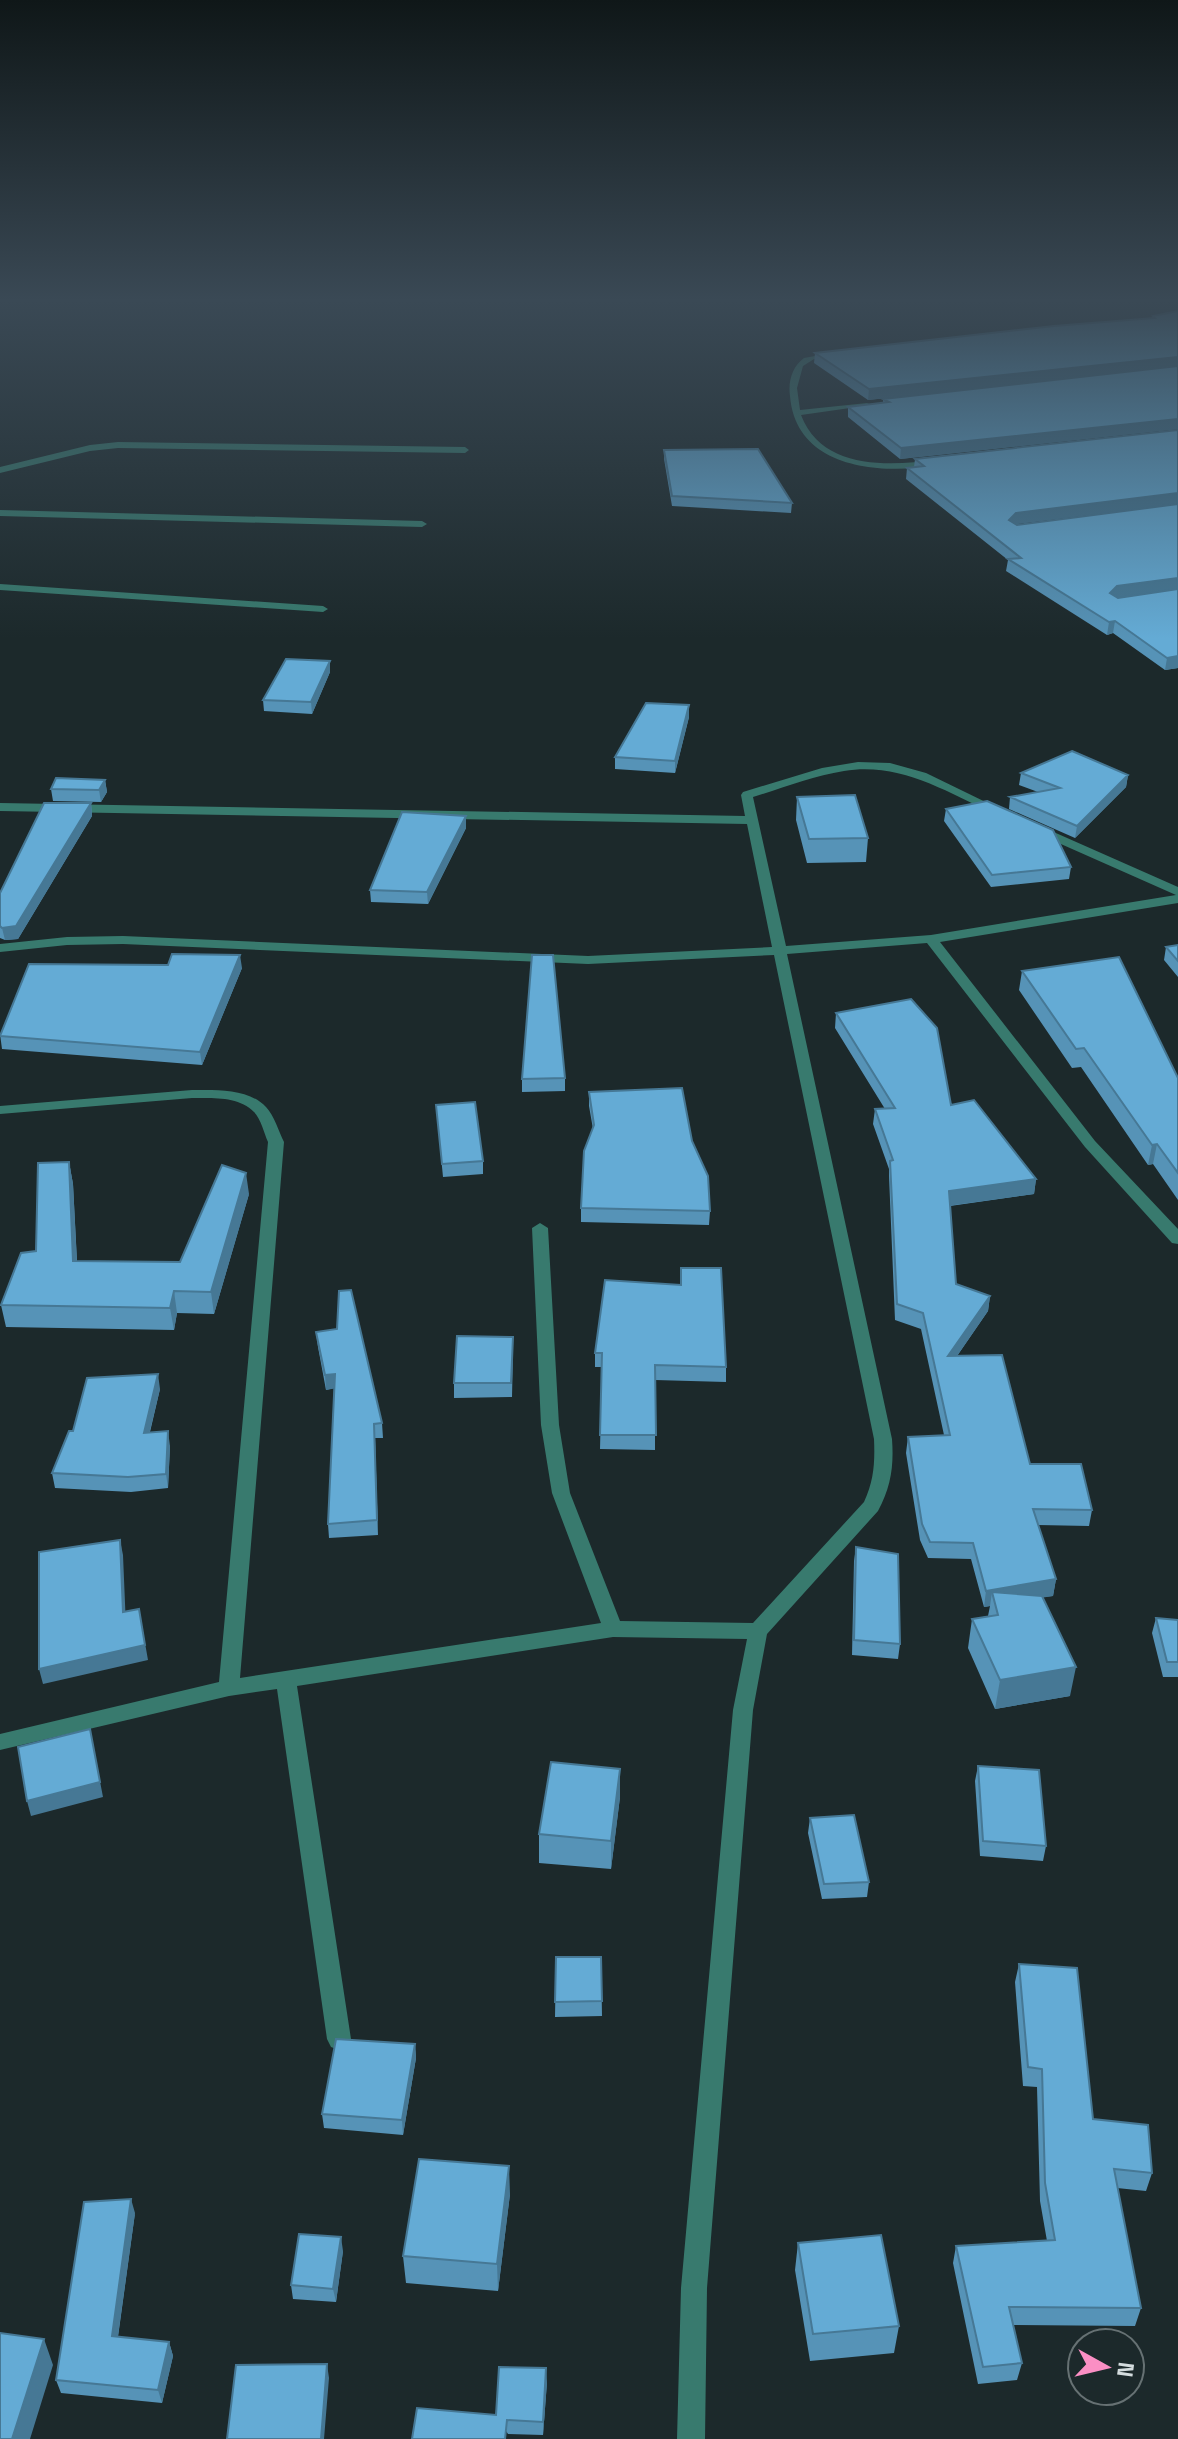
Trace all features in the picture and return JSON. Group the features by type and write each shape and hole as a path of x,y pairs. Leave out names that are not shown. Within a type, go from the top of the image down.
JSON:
{"street":[{"path":"807,412 797,413 803,430 835,456 887,467 947,462"},
{"path":"0,470 79,450 118,445 465,450"},
{"path":"0,513 422,524"},
{"path":"0,587 323,609"},
{"path":"691,2439 694,2288 743,1710 758,1631 871,1506 881,1487 885,1467 883,1439 747,795 863,765 906,771 1178,892"},
{"path":"0,807 750,820"},
{"path":"0,948 67,941 123,940 541,960 779,951 931,939 1178,899"},
{"path":"931,939 1090,1144 1178,1239"},
{"path":"0,1110 224,1094 242,1099 261,1110 276,1142 229,1688"},
{"path":"540,1228 550,1425 561,1493 613,1629"},
{"path":"0,1742 229,1688 613,1629 758,1631"},
{"path":"286,1679 339,2039"}],"building":[{"path":"854,412 1178,412 1178,419 901,448"},
{"path":"1178,430 1178,493 1016,513 1009,520 1017,525 1178,504 1178,578 1117,586 1110,593 1118,598 1178,589 1178,656 1167,658 1115,621 1109,622 1008,559 1021,558 907,468 924,466 915,459"},
{"path":"758,449 792,503 672,496 664,450"},
{"path":"286,659 330,661 311,702 263,700"},
{"path":"646,703 689,705 675,761 615,757"},
{"path":"1072,751 1128,775 1077,826 1010,797 1060,788 1021,773"},
{"path":"56,778 105,780 99,790 51,789"},
{"path":"855,795 868,838 809,839 797,797"},
{"path":"987,801 1053,830 1071,867 992,875 946,809"},
{"path":"44,803 91,803 16,926 2,928 0,893"},
{"path":"402,812 466,816 427,892 370,890"},
{"path":"1178,945 1178,961 1166,947"},
{"path":"172,954 240,955 200,1052 0,1036 29,964 168,965"},
{"path":"532,955 553,955 565,1078 522,1079"},
{"path":"1119,957 1178,1078 1178,1173 1157,1144 1152,1145 1084,1048 1076,1049 1022,971"},
{"path":"911,999 937,1028 951,1105 974,1100 1036,1179 949,1191 956,1284 990,1296 948,1356 1002,1355 1030,1464 1081,1464 1092,1510 1033,1509 1056,1579 986,1591 973,1543 930,1542 922,1524 908,1437 950,1435 923,1313 897,1304 890,1161 893,1160 875,1109 895,1108 836,1013"},
{"path":"682,1088 692,1141 708,1176 710,1211 581,1208 584,1151 594,1125 589,1092"},
{"path":"475,1102 483,1161 442,1164 436,1105"},
{"path":"69,1162 73,1261 180,1262 222,1165 246,1173 211,1292 174,1291 170,1308 1,1305 21,1253 36,1251 38,1163"},
{"path":"681,1268 721,1268 726,1367 655,1365 656,1435 600,1435 602,1353 595,1353 605,1280 681,1285"},
{"path":"351,1290 382,1423 374,1424 377,1520 328,1524 335,1374 325,1375 316,1332 337,1329 339,1291"},
{"path":"457,1336 513,1337 511,1383 454,1383"},
{"path":"158,1374 144,1433 168,1431 166,1474 128,1477 52,1473 69,1431 73,1431 87,1378"},
{"path":"120,1540 123,1612 139,1609 145,1645 39,1669 39,1552"},
{"path":"856,1547 898,1554 900,1644 854,1640"},
{"path":"992,1592 1042,1596 1076,1667 1000,1680 972,1619 998,1615"},
{"path":"1156,1618 1178,1620 1178,1662 1167,1662"},
{"path":"90,1729 100,1782 27,1801 18,1747"},
{"path":"551,1762 620,1769 611,1841 539,1834"},
{"path":"978,1766 1039,1770 1046,1846 983,1841"},
{"path":"854,1815 869,1882 824,1884 810,1818"},
{"path":"556,1957 601,1957 602,2001 555,2002"},
{"path":"1019,1964 1077,1968 1093,2119 1148,2125 1152,2173 1114,2169 1141,2308 1009,2307 1022,2363 983,2367 956,2246 1055,2240 1045,2183 1042,2069 1028,2067"},
{"path":"336,2039 415,2044 402,2120 322,2114"},
{"path":"419,2159 509,2166 497,2264 403,2256"},
{"path":"131,2199 112,2336 169,2342 158,2390 56,2380 84,2202"},
{"path":"299,2234 341,2237 333,2289 291,2285"},
{"path":"881,2235 899,2326 813,2334 798,2243"},
{"path":"0,2333 44,2339 12,2439 0,2439"},
{"path":"327,2364 321,2439 227,2439 236,2365"},
{"path":"499,2367 546,2368 543,2422 507,2420 505,2439 412,2439 417,2408 496,2415"}]}
